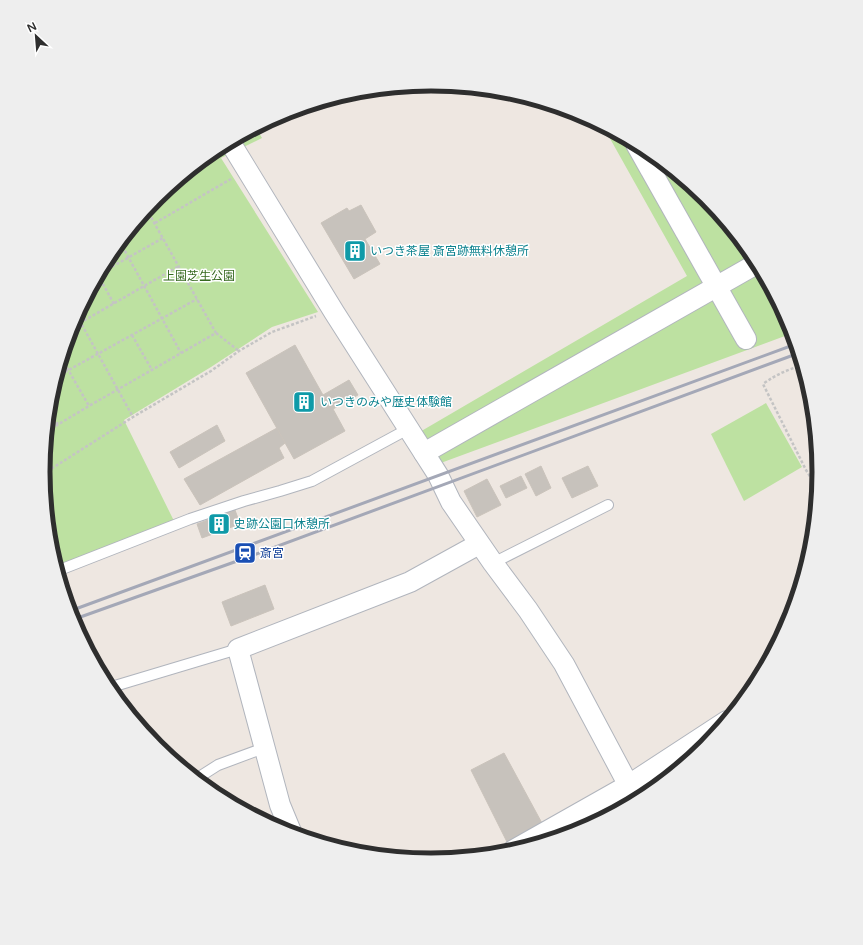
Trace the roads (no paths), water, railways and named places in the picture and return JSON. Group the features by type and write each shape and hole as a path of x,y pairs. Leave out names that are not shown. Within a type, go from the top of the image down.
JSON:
{"main road":[{"path":"533,840 629,786 708,734"}],"street":[{"path":"233,147 334,312 424,452 438,475 451,502 479,544 528,610 564,664 629,786"},
{"path":"642,154 746,339"},
{"path":"424,452 752,266"},
{"path":"289,826 280,805 238,649 410,582 479,544"}],"lane":[{"path":"62,569 197,517 244,501 312,481 408,428"},
{"path":"493,563 608,505"},
{"path":"115,686 238,649"},
{"path":"201,776 218,765 264,748"}],"railway":[{"path":"75,609 791,346"},
{"path":"79,618 240,560 794,355"}],"place":[{"name":"いつき茶屋 斎宮跡無料休憩所","path":"355,251"},
{"name":"いつきのみや歴史体験館","path":"304,402"},
{"name":"史跡公園口休憩所","path":"219,524"},
{"name":"斎宮","path":"245,553"}],"park label":[{"name":"上園芝生公園","path":"199,276"}]}
